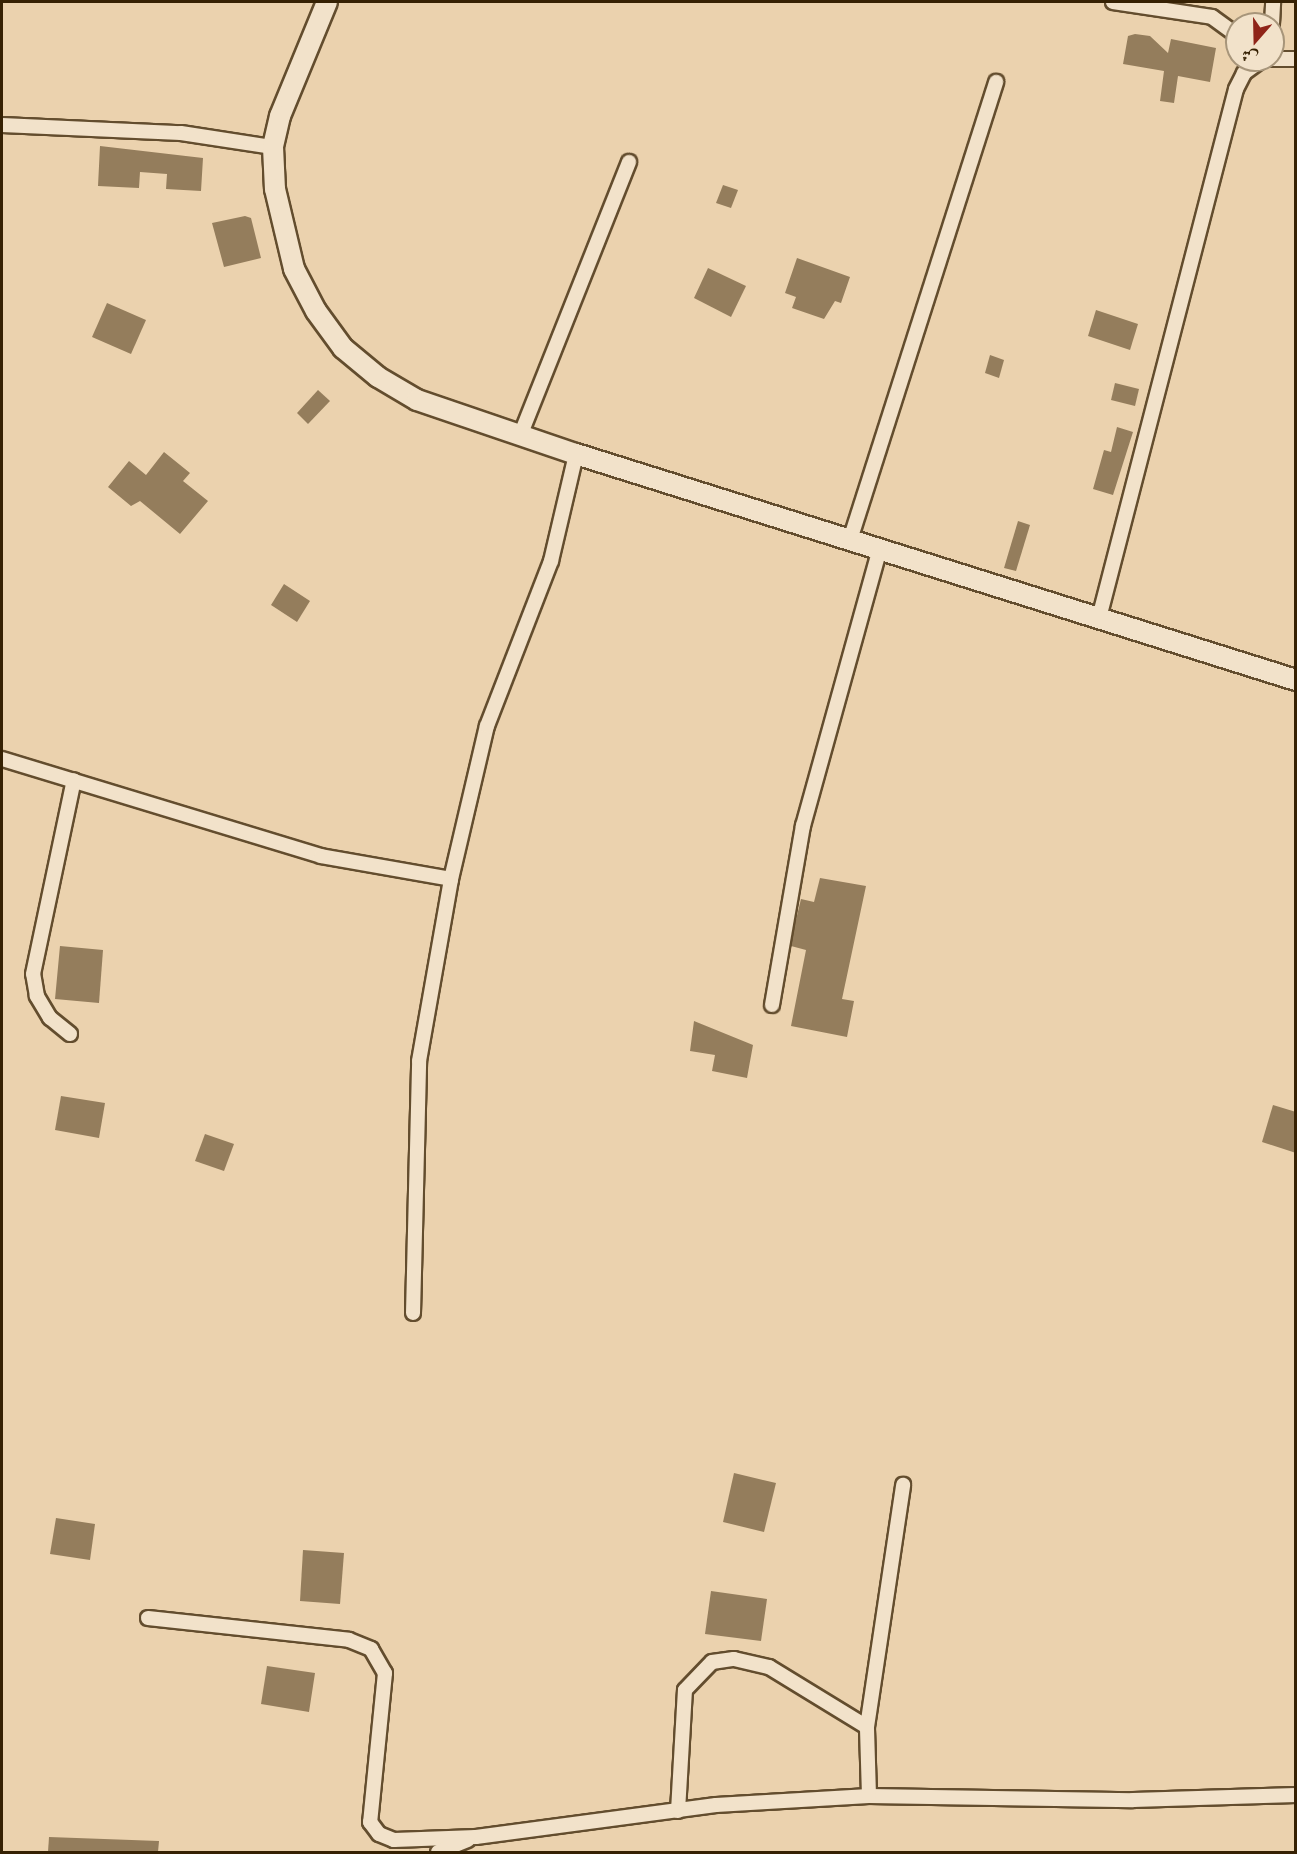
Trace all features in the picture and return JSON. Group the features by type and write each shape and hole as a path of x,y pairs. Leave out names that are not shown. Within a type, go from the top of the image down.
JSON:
{"street":[{"path":"327,2 280,116 273,147 279,216 294,269 316,311 343,348 397,390 520,436 1296,680"},
{"path":"1113,2 1212,17 1225,26"},
{"path":"1099,618 1236,89 1247,72"},
{"path":"850,540 996,82"},
{"path":"2,125 181,133 273,147"},
{"path":"520,436 629,162"},
{"path":"413,1313 419,1061 451,879 487,726 551,561 576,454"},
{"path":"772,1005 803,826 880,549"},
{"path":"2,759 321,856 451,879"},
{"path":"70,1034 50,1018 33,974 74,780"},
{"path":"869,1796 867,1727 903,1485"},
{"path":"148,1618 349,1640 371,1649 386,1673 370,1822 379,1834 394,1840 476,1837 678,1811 869,1796 1133,1800 1296,1795"},
{"path":"678,1811 685,1690 712,1662 734,1659 769,1667 867,1727"},
{"path":"438,1852 476,1837"}],"building":[{"path":"1135,34 1150,36 1168,53 1171,39 1216,48 1210,82 1178,76 1174,103 1160,101 1164,71 1123,64 1128,36"},
{"path":"100,146 203,158 201,191 166,189 167,174 140,172 139,188 98,186"},
{"path":"723,185 738,190 731,208 716,203"},
{"path":"245,216 251,218 261,258 224,267 212,223"},
{"path":"797,258 850,277 841,303 835,301 824,319 792,308 796,297 785,293"},
{"path":"708,268 746,286 731,317 694,298"},
{"path":"107,303 146,320 131,354 92,337"},
{"path":"1096,310 1138,324 1130,350 1088,336"},
{"path":"990,355 1004,360 999,378 985,373"},
{"path":"1115,383 1139,389 1135,406 1111,400"},
{"path":"318,390 330,401 308,424 297,413"},
{"path":"1117,427 1133,432 1113,495 1093,489 1104,450 1111,452"},
{"path":"164,452 190,473 183,481 208,501 180,534 140,501 131,506 108,487 129,461 146,475"},
{"path":"1018,521 1030,525 1016,571 1004,568"},
{"path":"284,584 310,601 297,622 271,605"},
{"path":"820,878 866,886 842,999 854,1001 847,1037 791,1026 806,950 791,946 795,924 801,899 814,902"},
{"path":"60,946 103,950 99,1003 55,999"},
{"path":"694,1021 753,1045 747,1078 712,1071 715,1055 690,1051"},
{"path":"61,1096 105,1103 99,1138 55,1130"},
{"path":"1273,1105 1296,1112 1296,1153 1262,1142"},
{"path":"205,1134 234,1144 224,1171 195,1161"},
{"path":"734,1473 776,1483 764,1532 723,1522"},
{"path":"56,1518 95,1524 90,1560 50,1554"},
{"path":"303,1550 344,1553 340,1604 300,1601"},
{"path":"711,1591 767,1599 761,1641 705,1634"},
{"path":"267,1666 315,1673 309,1712 261,1704"},
{"path":"49,1837 159,1841 158,1852 48,1852"}]}
